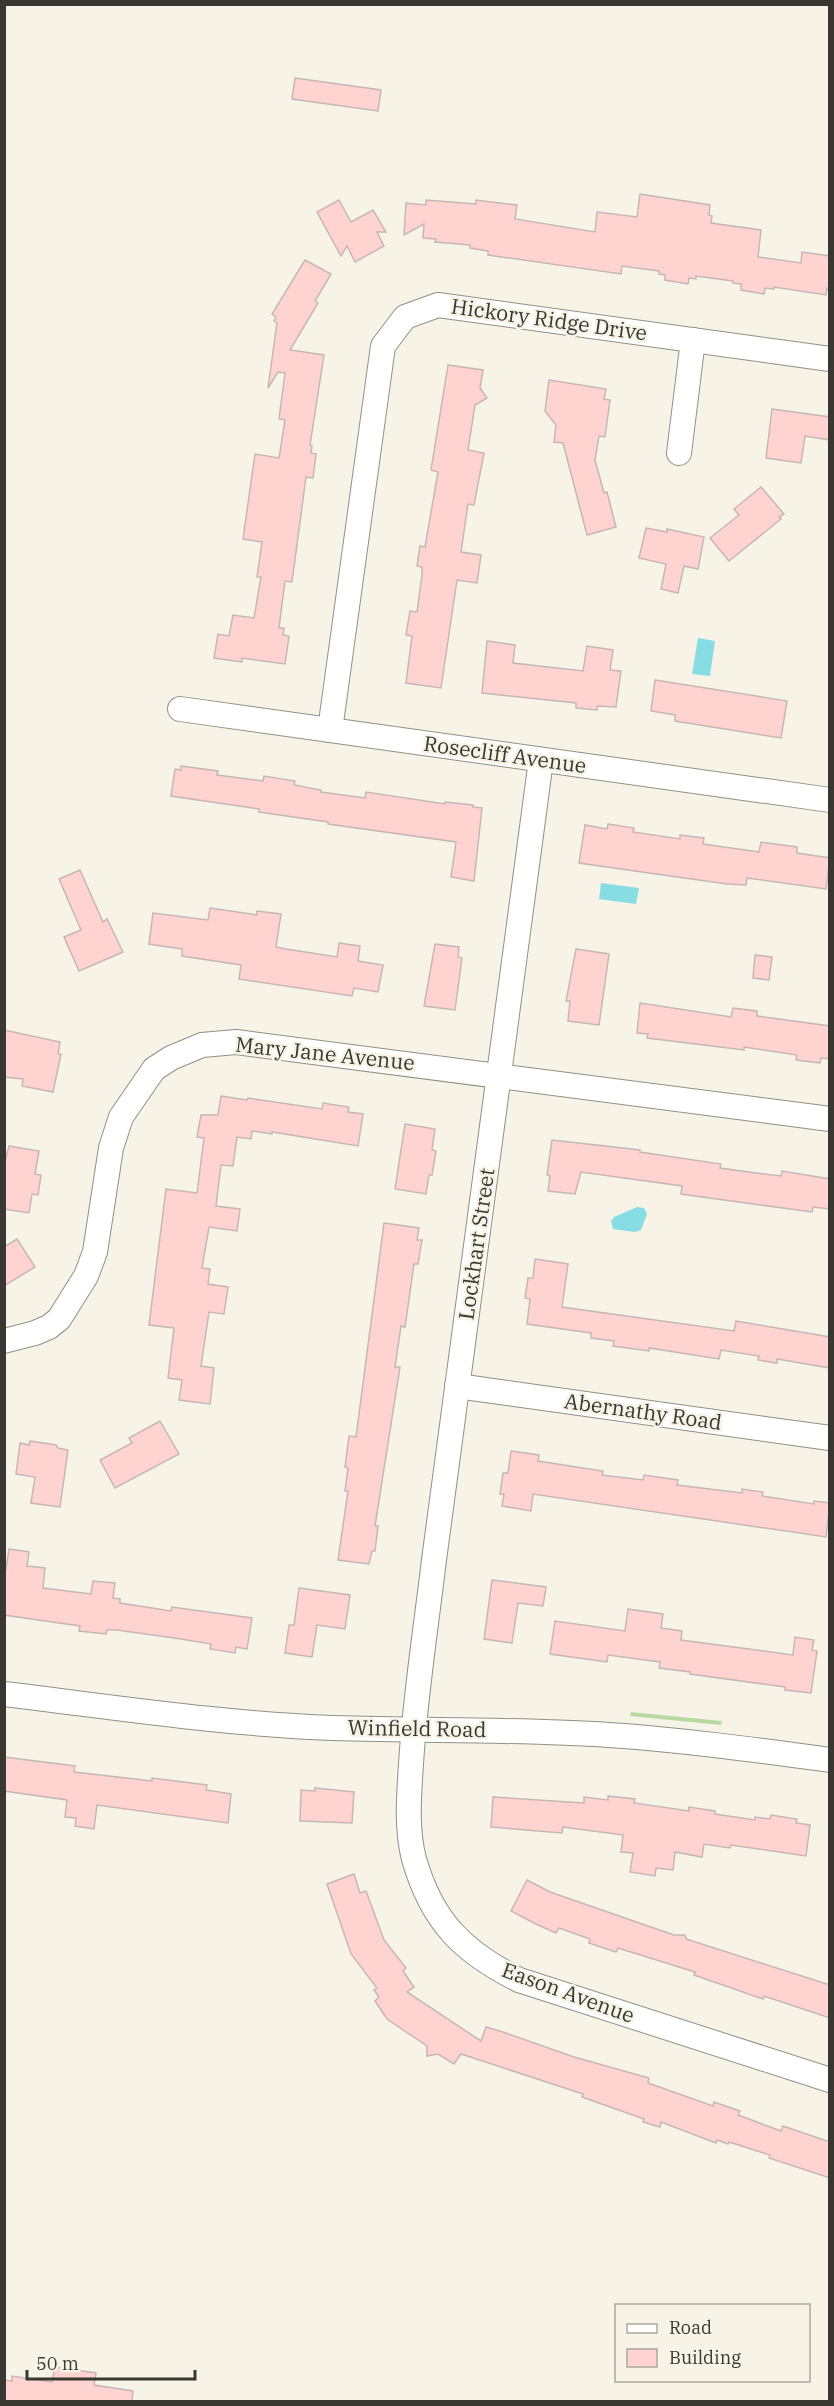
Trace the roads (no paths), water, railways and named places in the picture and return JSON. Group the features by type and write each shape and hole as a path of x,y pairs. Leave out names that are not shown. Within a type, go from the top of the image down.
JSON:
{"street":[{"name":"Hickory Ridge Drive","path":"330,730 383,346 405,317 438,305 830,359"},
{"path":"679,453 693,340"},
{"name":"Rosecliff Avenue","path":"180,709 830,800"},
{"name":"Lockhart Street","path":"413,1728 541,760"},
{"name":"Mary Jane Avenue","path":"4,1341 35,1333 59,1319 86,1276 95,1252 111,1148 121,1117 154,1069 171,1058 202,1045 236,1042 830,1119"},
{"name":"Abernathy Road","path":"457,1386 830,1438"},
{"name":"Winfield Road","path":"4,1694 248,1722 332,1728 549,1732 658,1739 830,1760"},
{"name":"Eason Avenue","path":"413,1728 409,1805 414,1858 434,1907 445,1925 468,1950 519,1980 830,2080"}],"water":[{"path":"698,638 715,641 710,676 692,674"},
{"path":"601,883 639,888 636,904 599,899"},
{"path":"637,1207 644,1208 647,1214 641,1230 635,1232 613,1229 611,1221 614,1217"}]}
